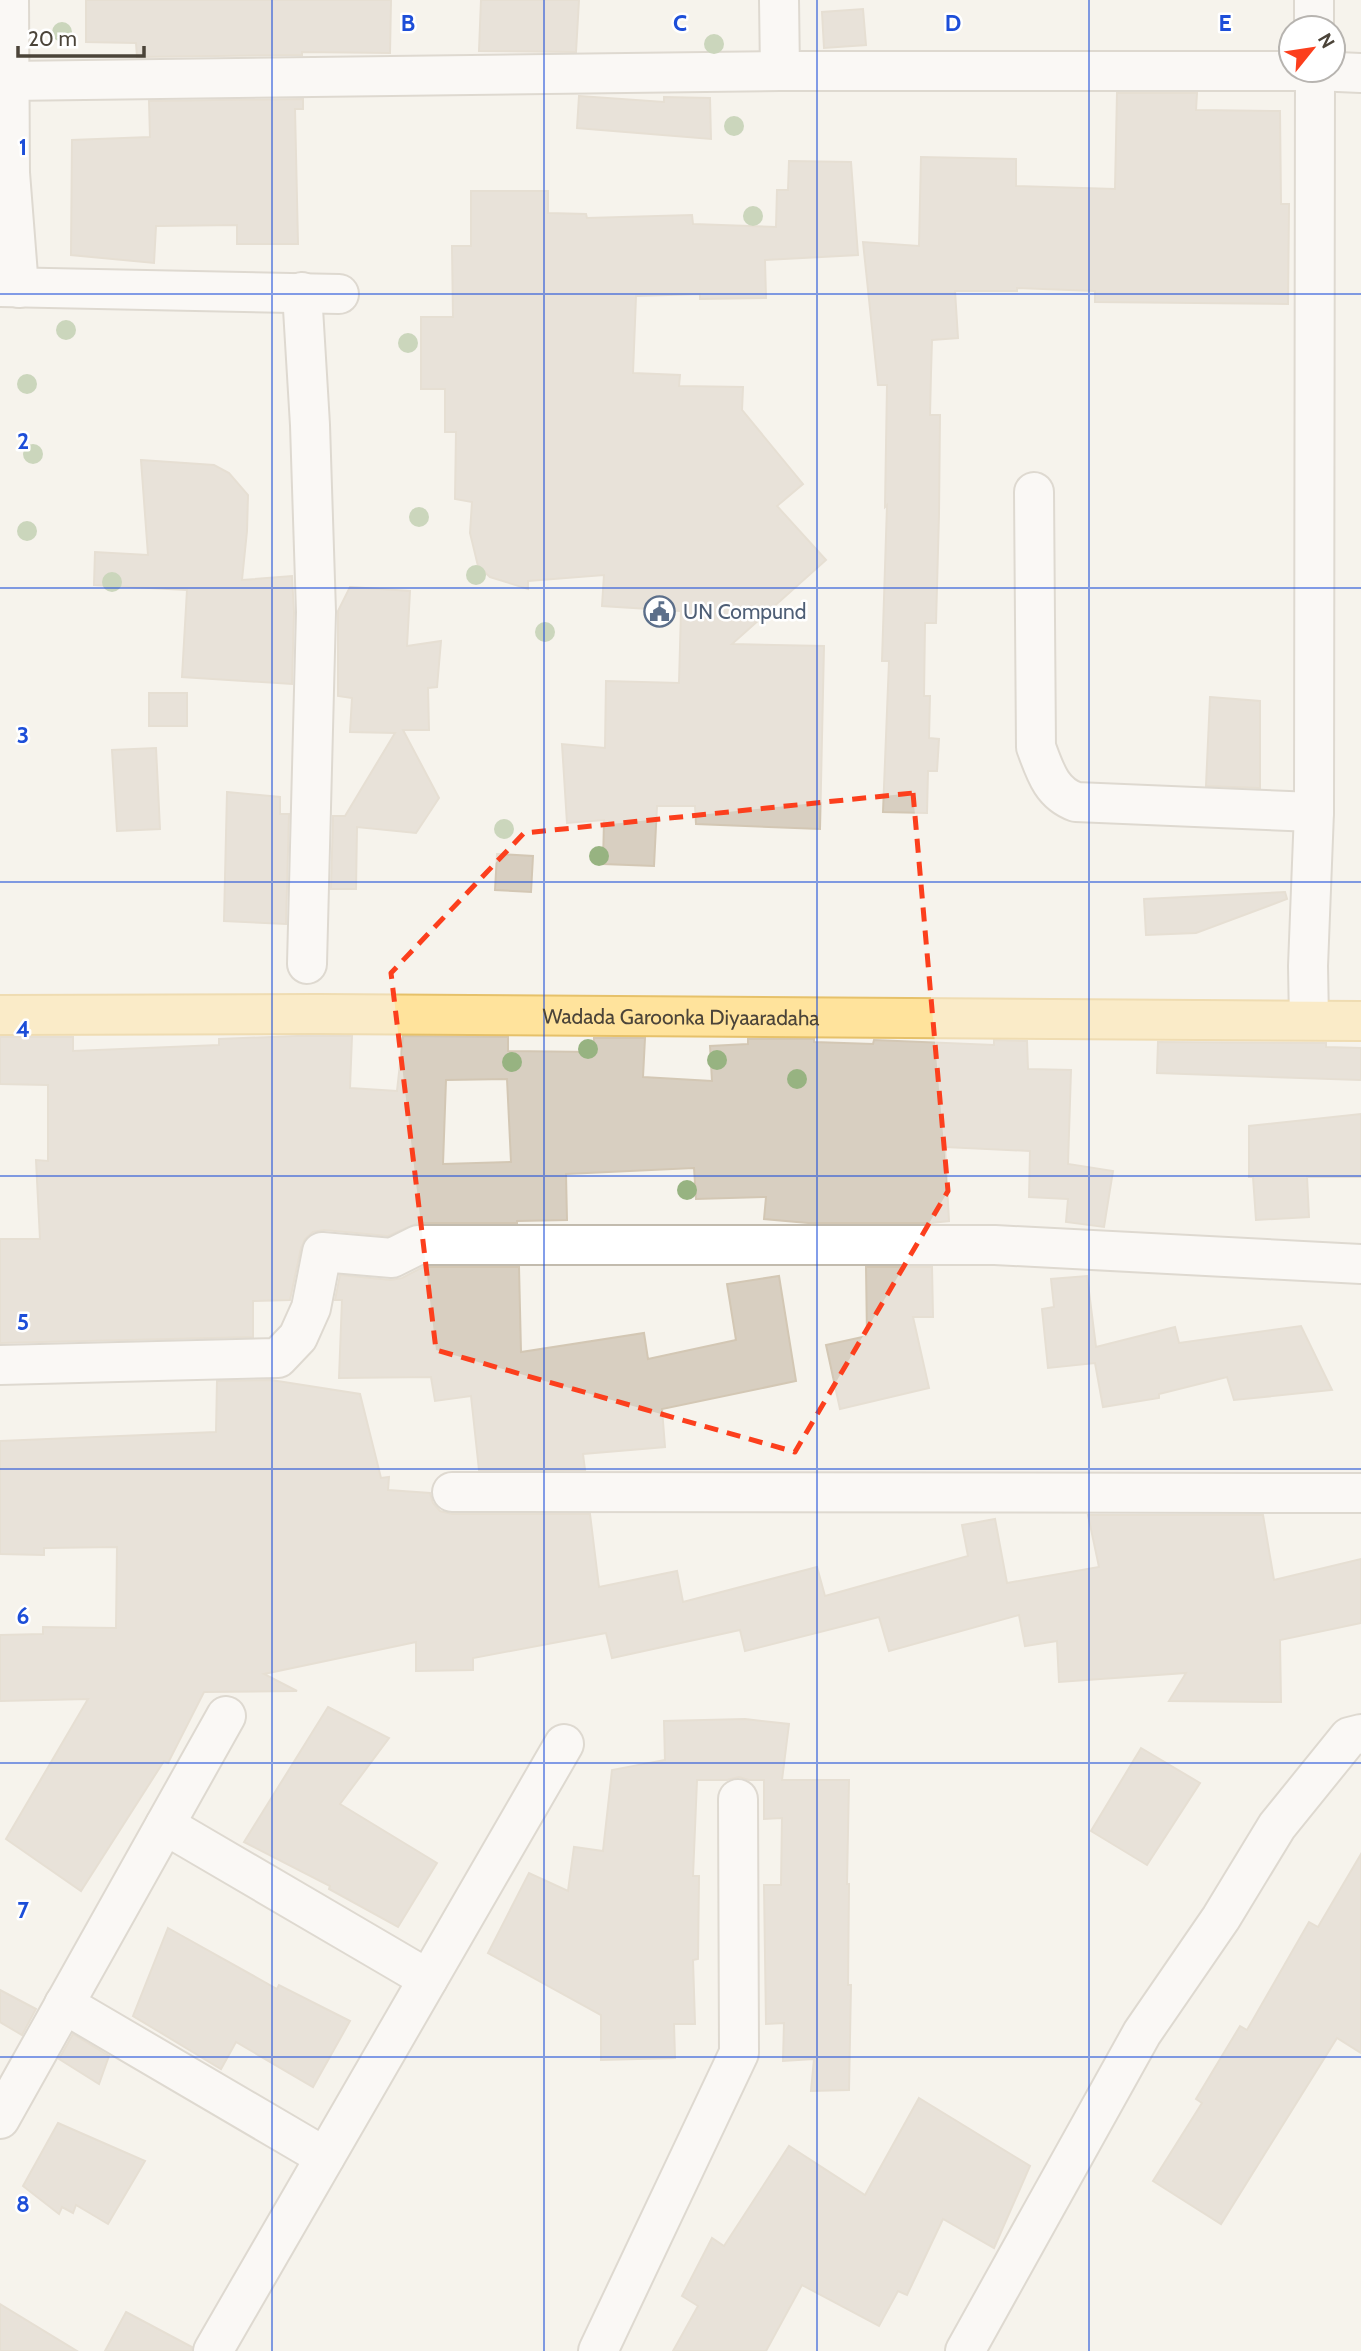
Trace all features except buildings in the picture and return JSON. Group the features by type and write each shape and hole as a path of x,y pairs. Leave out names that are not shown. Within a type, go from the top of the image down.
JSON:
{"main road":[{"name":"Wadada Garoonka Diyaaradaha","path":"1,1014 1361,1021"}],"street":[{"path":"9,0 9,287 320,293 310,425 316,612 307,964"},
{"path":"779,0 780,71"},
{"path":"8,81 780,71 1277,71"},
{"path":"1309,1020 1308,966 1314,812 1315,84"},
{"path":"1034,492 1036,747 1051,784 1066,799 1076,802 1314,812"},
{"path":"0,1365 278,1359 298,1337 311,1308 322,1252 392,1258 418,1245 995,1245 1361,1264"},
{"path":"452,1492 1361,1493"},
{"path":"0,2119 226,1716"},
{"path":"965,2351 1142,2033 1221,1918 1277,1826 1349,1737 1361,1734"},
{"path":"213,2351 564,1744"},
{"path":"598,2351 739,2053 738,1799"},
{"path":"165,1825 428,1979"},
{"path":"64,2004 325,2157"}],"highlighted area":[{"path":"913,793 948,1191 795,1452 436,1350 391,973 524,833"}],"place":[{"name":"UN Compund","path":"660,611"}]}
